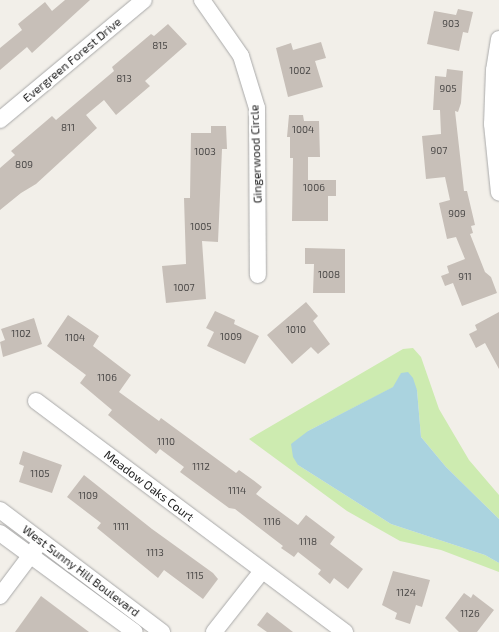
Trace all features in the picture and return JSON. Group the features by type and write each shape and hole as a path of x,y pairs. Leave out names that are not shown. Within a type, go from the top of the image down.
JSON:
{"street":[{"name":"Evergreen Forest Drive","path":"0,120 144,0"},
{"name":"Gingerwood Circle","path":"202,0 241,56 254,96 258,130 258,274"},
{"path":"499,39 494,70 492,124 499,193"},
{"name":"Meadow Oaks Court","path":"36,402 345,632"},
{"name":"West Sunny Hill Boulevard","path":"0,510 162,632"},
{"name":"West Sunny Hill Boulevard","path":"0,533 135,632"},
{"path":"0,596 42,541"},
{"path":"214,632 262,570"}],"green space":[{"path":"413,348 421,357 439,409 469,460 499,495 499,519 446,467 421,437 417,390 401,374 394,387 308,431 298,465 391,524 485,555 499,563 499,572 441,550 400,541 347,511 249,439 403,349"}],"water":[{"path":"408,372 413,378 417,390 421,437 446,467 499,519 499,563 485,555 391,524 298,465 293,457 291,444 308,431 393,387 401,373"}],"building":[{"path":"65,0 90,0 32,53 27,47 0,70 0,48 22,30 18,24 45,2 52,11"},
{"path":"458,9 473,12 468,33 463,32 459,51 427,44 434,11 456,15"},
{"path":"168,24 187,44 145,81 150,86 116,115 104,100 86,115 97,128 36,184 21,193 0,210 0,168 15,155 11,151 52,116 56,120 114,71 112,67 151,34 154,36"},
{"path":"321,42 326,58 315,61 323,87 288,97 276,48 291,43 293,50"},
{"path":"447,69 463,71 461,103 458,112 455,111 464,191 467,191 475,225 471,226 473,233 470,234 485,272 491,277 497,293 462,306 453,283 445,286 441,276 449,273 447,266 465,259 456,237 447,239 439,203 450,200 445,177 426,179 422,136 441,134 440,110 433,110 435,76 446,77"},
{"path":"289,115 303,115 304,121 319,121 320,157 308,157 308,180 336,180 336,196 328,196 328,221 292,221 293,158 290,158 290,137 287,137"},
{"path":"211,126 226,126 227,149 222,149 218,242 202,241 206,299 166,303 162,266 186,264 184,198 190,198 191,133 211,133"},
{"path":"305,248 345,249 345,293 313,293 314,264 305,264"},
{"path":"306,302 318,316 313,321 330,344 318,354 311,347 292,364 267,335"},
{"path":"215,311 235,320 234,324 259,336 245,364 207,346 214,332 206,328"},
{"path":"499,312 499,369 485,343 476,348 469,334 477,330 475,325"},
{"path":"68,315 99,336 93,346 131,375 119,392 159,421 161,418 236,473 239,470 253,480 262,487 256,494 298,525 306,515 335,537 330,544 363,569 348,589 334,578 330,584 318,574 321,570 298,552 294,557 281,548 283,546 235,509 229,508 180,472 184,467 160,449 156,454 108,415 112,410 80,383 86,375 47,346"},
{"path":"34,318 42,344 3,357 0,342 5,340 1,329"},
{"path":"23,451 62,465 52,493 19,482 24,466 19,464"},
{"path":"84,475 152,529 213,573 218,579 203,599 164,570 158,578 97,528 101,523 67,497"},
{"path":"393,571 430,580 422,607 416,605 410,624 395,619 397,613 382,605"},
{"path":"464,593 471,598 473,594 494,610 477,632 459,632 445,618"},
{"path":"41,596 89,632 15,632"},
{"path":"267,612 293,632 267,632 257,625"}]}
